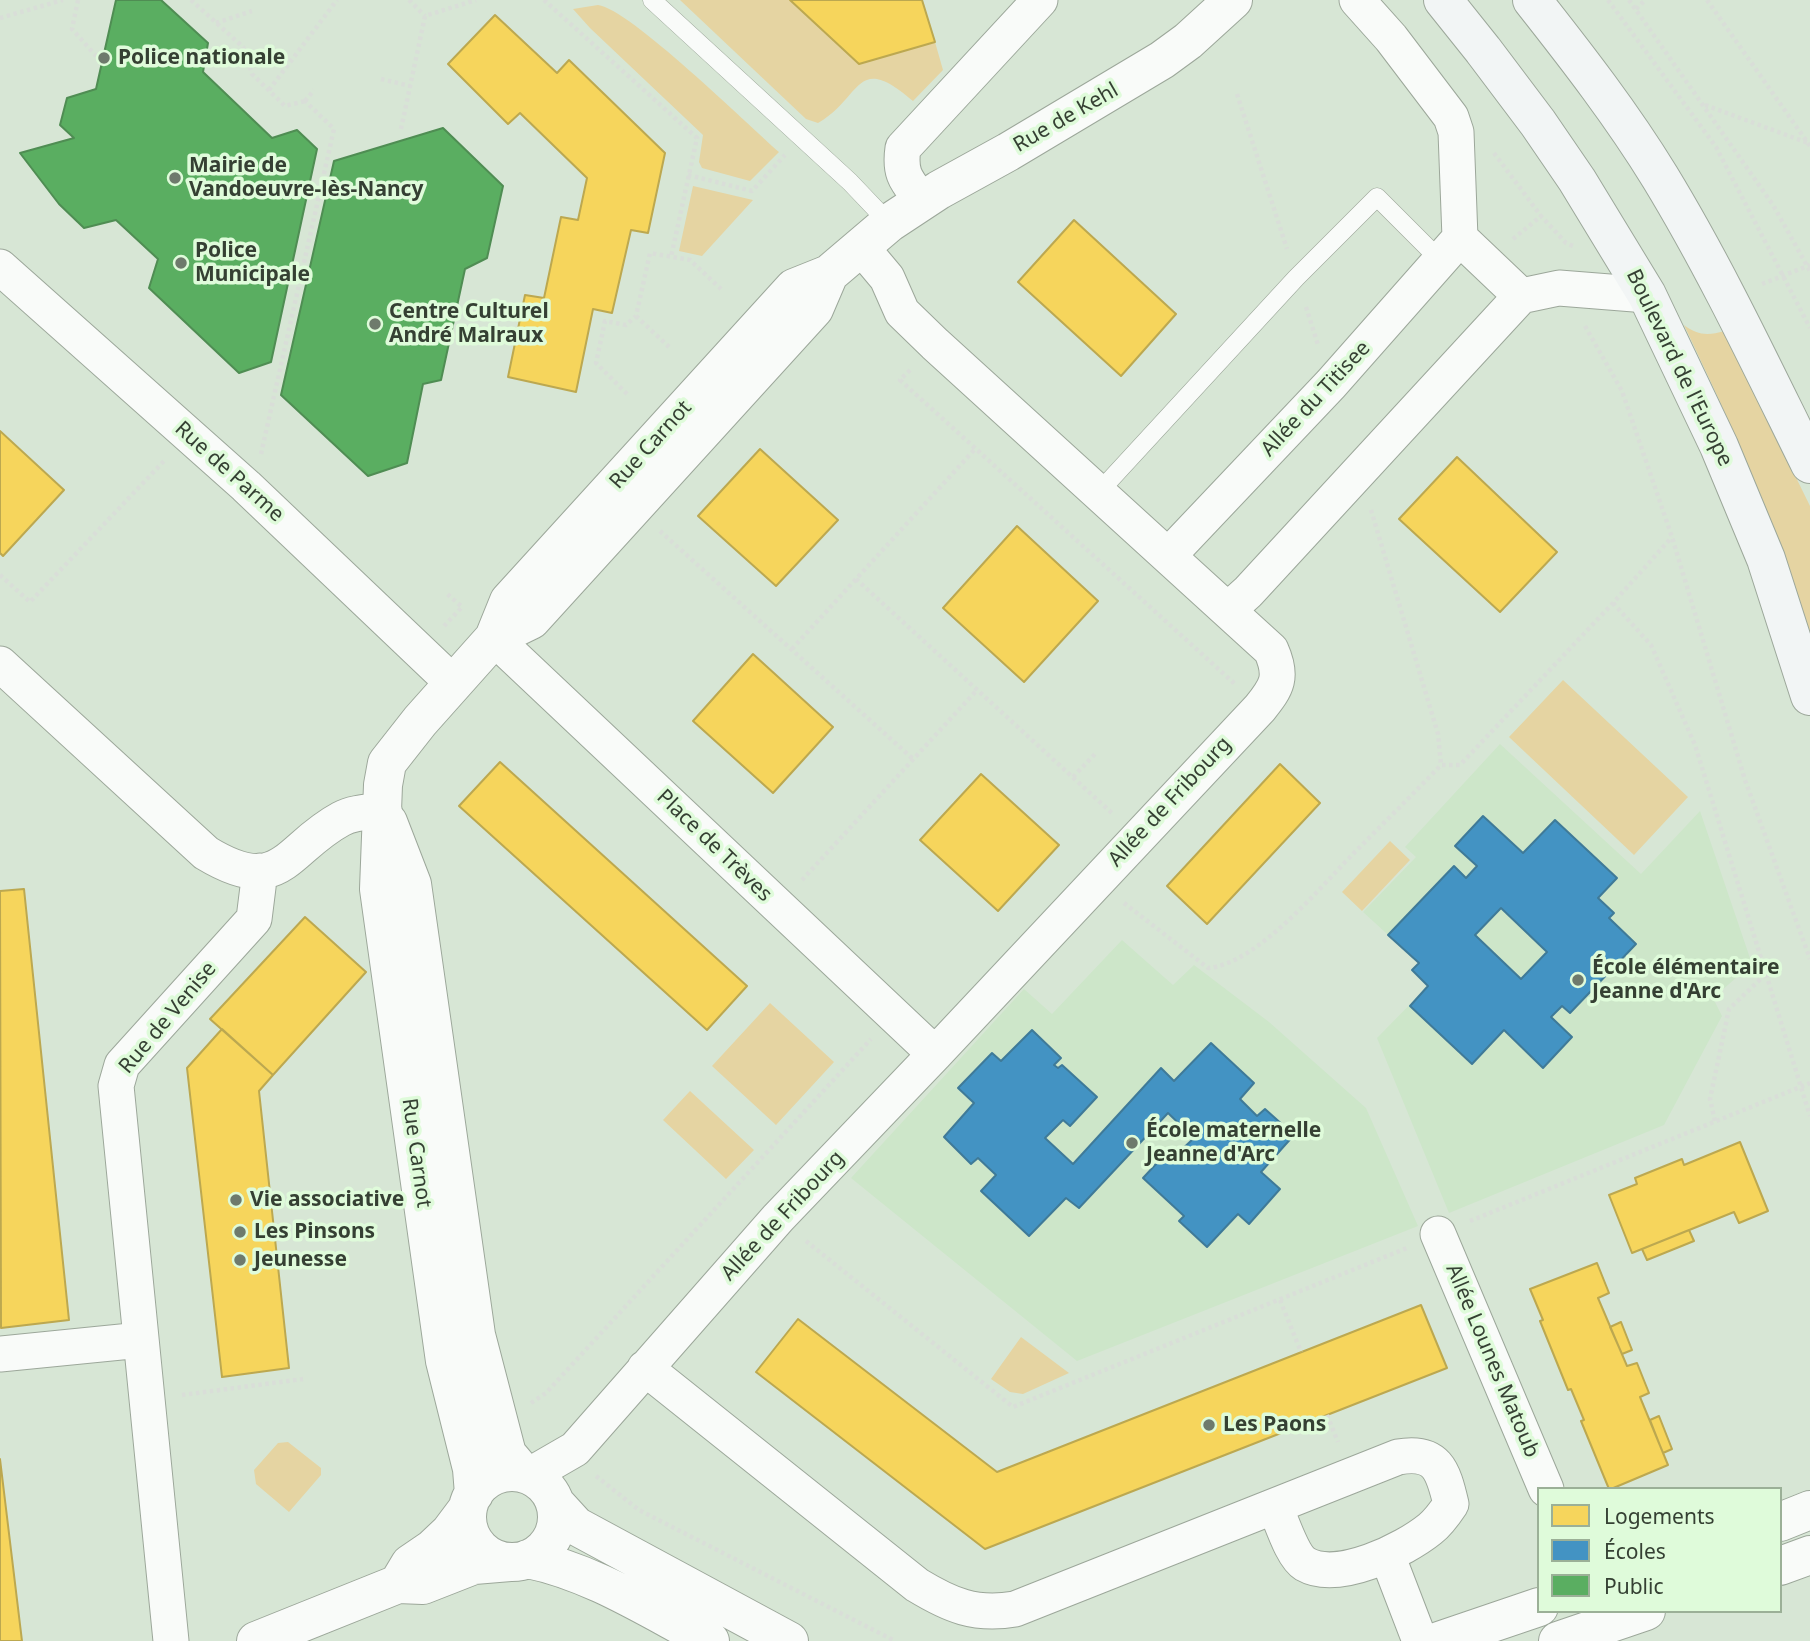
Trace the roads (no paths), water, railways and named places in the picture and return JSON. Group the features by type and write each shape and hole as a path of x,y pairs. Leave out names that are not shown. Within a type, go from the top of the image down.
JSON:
{"main road":[{"name":"Boulevard de l'Europe","path":"1443,0 1538,123 1577,180 1647,295 1719,446 1761,547 1810,696"},
{"path":"1532,0 1611,105 1659,175 1733,308 1810,464"}],"street":[{"path":"922,201 903,175 903,148 1040,0"},
{"name":"Rue de Kehl","path":"875,235 922,201 1162,60 1233,0"},
{"path":"1357,0 1391,38 1451,117 1456,132 1450,249 1521,296"},
{"name":"Rue Carnot","path":"471,1501 472,1469 445,1361 379,889 383,786 387,763 397,748 494,638 509,601 794,288 829,274 875,235"},
{"name":"Allée de Fribourg","path":"536,1484 575,1449 778,1219 1260,708 1276,684 1278,674 1271,650 902,312 887,278 875,235"},
{"name":"Allée du Titisee","path":"1168,556 1331,384 1450,249"},
{"name":"Rue de Parme","path":"0,267 246,486 453,683"},
{"name":"Rue Carnot","path":"494,638 531,620 814,309 829,274"},
{"path":"1228,610 1521,296 1559,288 1647,295"},
{"name":"Place de Trèves","path":"494,638 935,1054"},
{"path":"0,664 206,853 233,868 260,871 280,867 341,819 384,810"},
{"name":"Rue Carnot","path":"384,810 412,884 476,1335 507,1454 576,1526 789,1641"},
{"name":"Rue de Venise","path":"171,1641 117,1076 122,1065 254,919 260,871"},
{"name":"Allée Lounes Matoub","path":"1438,1234 1545,1487"},
{"path":"0,1354 141,1339"},
{"path":"645,1368 917,1585 964,1609 999,1612 1015,1609 1398,1457 1414,1454 1428,1457 1437,1465 1451,1504 1432,1528 1411,1543 1387,1555 1338,1569 1303,1563 1296,1554 1275,1507"},
{"path":"256,1641 398,1584 424,1585 474,1565 519,1560 542,1550 553,1537 558,1520 536,1484 509,1472 495,1475 483,1482 450,1532 410,1564 398,1584"},
{"path":"471,1501 468,1523 472,1538 495,1559 555,1564 600,1584 710,1641"},
{"path":"1782,1521 1810,1510"},
{"path":"1387,1555 1420,1641"},
{"path":"1782,1565 1810,1555"},
{"path":"1439,1641 1537,1608"},
{"path":"1558,1641 1640,1613"}],"lane":[{"path":"652,0 850,182 875,235"},
{"path":"1098,492 1296,278 1377,197 1450,249"}],"place":[{"name":"Police nationale","path":"104,58"},
{"name":"Mairie de Vandoeuvre-lès-Nancy","path":"175,178"},
{"name":"Police Municipale","path":"181,263"},
{"name":"Centre Culturel André Malraux","path":"375,324"},
{"name":"École élémentaire Jeanne d'Arc","path":"1578,980"},
{"name":"École maternelle Jeanne d'Arc","path":"1132,1143"},
{"name":"Vie associative","path":"236,1200"},
{"name":"Les Pinsons","path":"240,1232"},
{"name":"Jeunesse","path":"240,1260"},
{"name":"Les Paons","path":"1209,1425"}]}
